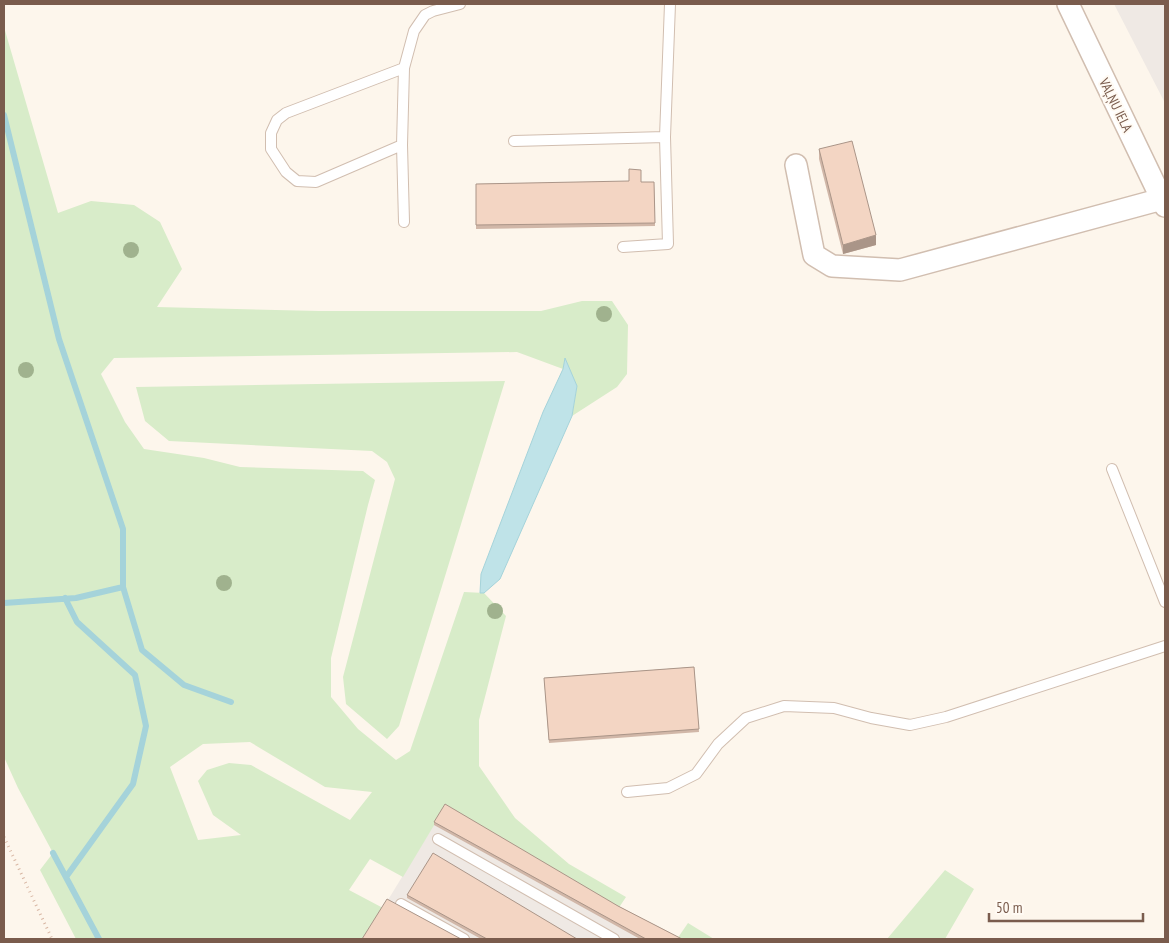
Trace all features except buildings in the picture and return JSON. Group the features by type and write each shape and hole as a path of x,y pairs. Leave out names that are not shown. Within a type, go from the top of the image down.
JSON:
{"street":[{"name":"VAĻŅU IELA","path":"1068,4 1164,203"},
{"path":"796,165 814,255 832,266 900,270 1164,203"}],"lane":[{"path":"404,222 402,145 404,68 414,31 425,15 460,4"},
{"path":"623,247 668,244 665,137 670,4"},
{"path":"402,145 316,182 297,181 286,172 271,149 271,133 277,120 286,113 404,68"},
{"path":"514,141 665,137"},
{"path":"1112,469 1165,602"},
{"path":"627,792 668,788 696,774 718,744 746,718 784,706 834,708 871,718 910,725 946,717 1165,646"},
{"path":"438,839 614,939"},
{"path":"401,904 464,939"}],"path":[{"path":"4,837 52,939"}],"shaded area":[{"path":"1114,4 1165,4 1165,103"},
{"path":"445,807 676,939 364,939"}],"green space":[{"path":"4,27 58,213 91,201 134,205 160,222 182,269 157,307 319,311 541,311 582,301 612,301 628,325 627,374 617,387 572,416 577,386 565,360 563,369 517,352 114,358 101,374 125,422 144,449 204,458 240,467 363,471 375,480 331,658 331,697 358,729 396,760 410,751 464,592 484,593 506,616 479,720 479,766 515,818 569,864 626,897 618,909 445,807 403,877 370,859 349,890 383,908 364,939 76,939 40,870 53,853 18,788 4,757","holes":["250,742 325,787 372,792 350,820 251,765 229,763 207,770 198,781 213,815 241,835 198,840 170,767 203,744"]},
{"path":"505,381 399,726 387,739 346,704 343,677 395,479 387,462 372,451 169,441 145,421 136,387"},
{"path":"945,870 974,889 945,939 887,939"},
{"path":"688,923 714,939 677,939"}],"water":[{"path":"565,358 577,386 572,416 500,579 484,593 480,593 481,574 543,412 563,369"}],"waterway":[{"path":"4,115 59,339 123,529 123,587 142,650 184,685 231,702"},
{"path":"4,603 76,598 123,587"},
{"path":"65,598 77,622 135,675 146,726 133,784 66,877"},
{"path":"53,853 99,939"}]}
